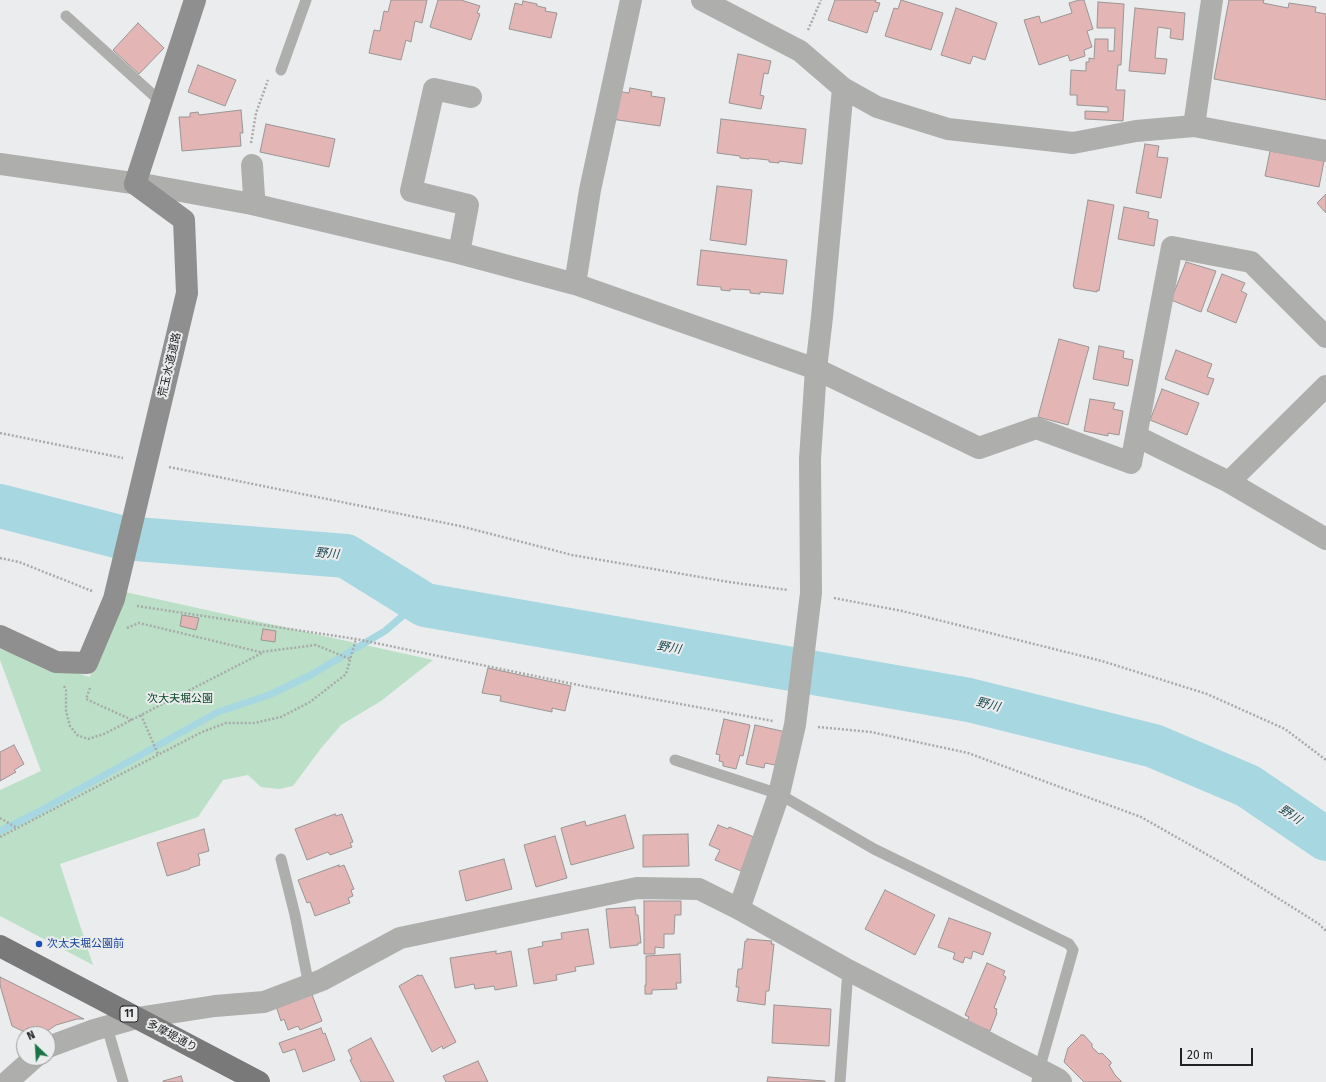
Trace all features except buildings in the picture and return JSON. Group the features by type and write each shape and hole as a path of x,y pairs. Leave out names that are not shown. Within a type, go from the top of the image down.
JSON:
{"main road":[{"path":"135,184 195,0"},
{"name":"荒玉水道道路","path":"0,636 56,662 87,663 115,595 187,292 184,220 135,184"},
{"name":"多摩堤通り","path":"0,946 259,1082"}],"street":[{"path":"575,284 590,190 630,0"},
{"path":"702,0 800,51 843,88 877,107 948,129 1073,143 1136,131 1194,126 1326,151"},
{"path":"1194,126 1212,0"},
{"path":"739,909 779,794 796,717 810,598 810,459 816,369 843,88"},
{"path":"459,253 468,205 411,191 434,89 471,97"},
{"path":"0,164 135,184 252,204 459,253 575,284 816,369 979,448 1036,428 1132,463 1172,247 1251,262 1326,336"},
{"path":"252,165 254,196 252,204"},
{"path":"1229,482 1326,386"},
{"path":"1136,436 1229,482 1326,539"},
{"path":"56,1044 101,1028 138,1018 215,1006 264,1002 322,980 400,938 637,888 699,889 739,909 1038,1076 1058,1079 1061,1082"},
{"path":"7,1082 25,1066"}],"lane":[{"path":"281,70 306,0"},
{"path":"66,16 162,103"},
{"path":"675,760 779,794 874,848 1069,944 1073,950 1038,1076"},
{"path":"281,859 295,915 309,986"},
{"path":"840,1082 848,970"},
{"path":"101,1028 122,1082"}],"path":[{"path":"800,51 821,0"},
{"path":"252,165 251,140 256,113 272,68 281,70"},
{"path":"0,433 129,459"},
{"path":"168,467 460,526 572,556 730,582 810,598 902,611 1102,661 1207,694 1285,729 1326,760"},
{"path":"0,558 19,562 115,595 126,604 356,639 588,687 796,717 968,753 1141,817 1222,863 1319,924 1326,932"},
{"path":"126,629 139,623 260,652 316,645 350,659"},
{"path":"0,837 202,732 226,723 254,722 281,717 310,702 346,674 356,639"},
{"path":"63,684 66,690 66,711 70,726 77,735 88,739 104,734 264,652"},
{"path":"84,684 90,688 86,699 132,720"},
{"path":"141,715 158,754"},
{"path":"0,818 17,828"}],"green space":[{"name":"次大夫堀公園","path":"116,590 433,660 381,701 341,725 322,747 293,786 279,789 261,787 248,775 223,780 198,817 60,864 93,965 0,916 0,790 41,771 0,660 0,649 90,677"}],"waterway":[{"name":"野川","path":"0,506 124,538 346,556 425,605 969,700 1154,746 1248,786 1326,839"},
{"path":"0,831 38,812 218,712 269,695 309,676 385,631 420,601"}],"place":[{"name":"次太夫堀公園前","path":"39,944"}]}
